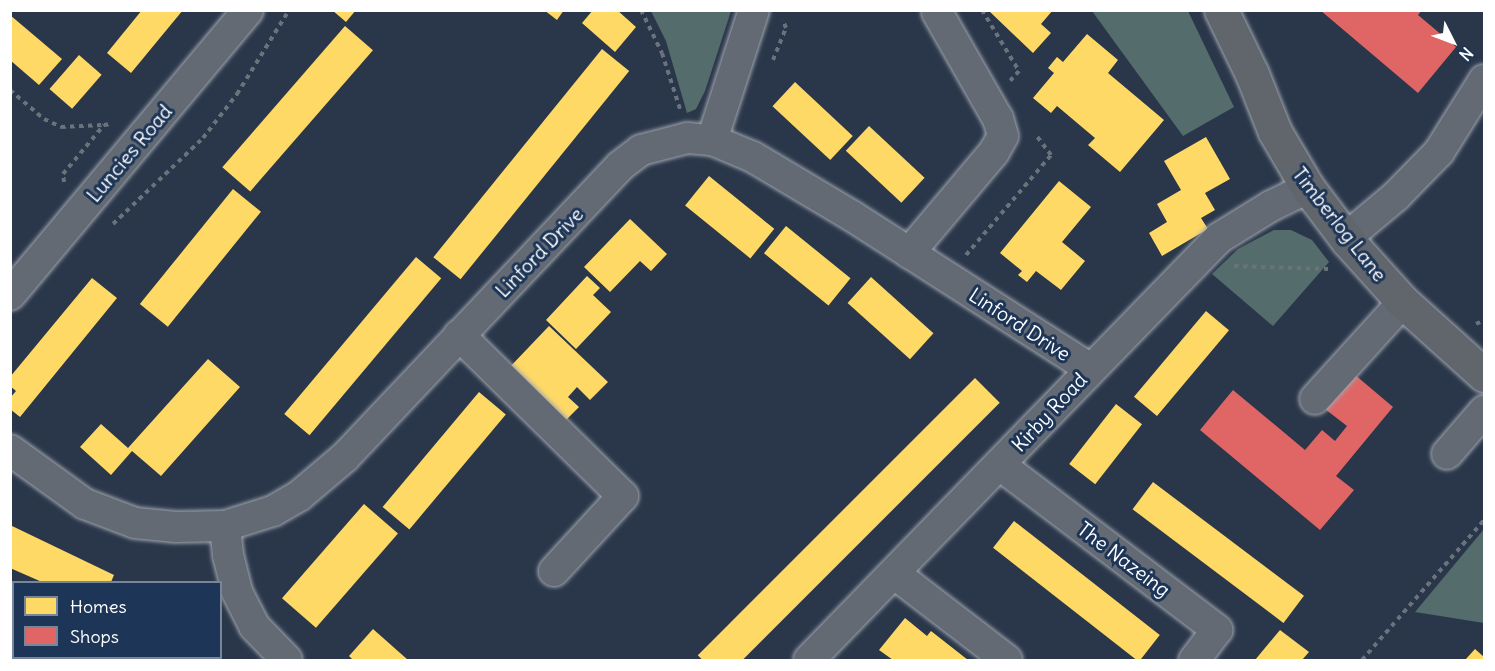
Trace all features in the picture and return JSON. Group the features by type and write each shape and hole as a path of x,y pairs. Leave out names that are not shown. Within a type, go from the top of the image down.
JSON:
{"main road":[{"name":"Timberlog Lane","path":"1221,10 1252,74 1275,132 1308,188 1346,238 1403,302 1483,370"}],"street":[{"name":"Luncies Road","path":"10,295 248,10"},
{"path":"712,140 754,10"},
{"path":"909,253 994,152 1003,136 998,119 937,12"},
{"path":"1346,238 1396,196 1438,152 1485,80"},
{"name":"Linford Drive","path":"10,450 60,488 111,516 135,523 176,527 225,526 273,511 323,479 620,166 641,150 687,138 712,140 753,157 909,253 1090,369"},
{"name":"Kirby Road","path":"809,660 1219,238 1271,206 1308,188"},
{"path":"1315,399 1403,302"},
{"path":"459,335 623,496 555,571"},
{"path":"1447,454 1485,411"},
{"name":"The Nazeing","path":"1000,465 1217,630 1194,660"},
{"path":"225,526 228,555 237,592 254,626 287,660"},
{"path":"895,574 1007,660"}],"path":[{"path":"109,226 203,138 237,94 289,10"},
{"path":"641,10 662,53 681,113"},
{"path":"770,68 786,28 780,10"},
{"path":"10,90 44,119 61,127 104,125"},
{"path":"1227,265 1334,269"},
{"path":"1362,660 1485,520"}],"green space":[{"path":"651,11 731,11 705,91 696,109 687,113 666,41"},
{"path":"1092,11 1188,11 1234,107 1183,136"},
{"path":"1274,230 1291,230 1312,240 1329,262 1273,326 1212,274 1238,249"},
{"path":"1484,529 1484,623 1415,612"}],"building: Homes":[{"path":"142,10 183,10 131,73 107,53"},
{"path":"332,10 356,10 346,22"},
{"path":"544,10 564,10 557,20"},
{"path":"593,10 617,10 636,27 615,52 582,23"},
{"path":"988,10 1053,10 1041,24 1051,33 1033,53"},
{"path":"10,15 62,59 39,85 10,60"},
{"path":"345,26 373,50 250,191 222,167"},
{"path":"1087,34 1118,60 1108,73 1164,120 1120,172 1088,145 1095,138 1057,106 1051,113 1033,98 1054,73 1048,68 1057,57 1063,62"},
{"path":"602,49 629,71 461,279 433,257"},
{"path":"79,55 102,75 72,109 49,89"},
{"path":"795,82 853,136 830,160 772,106"},
{"path":"869,126 925,178 901,203 846,151"},
{"path":"1206,137 1230,179 1205,193 1215,210 1201,218 1208,229 1162,256 1149,233 1167,222 1157,204 1181,190 1164,161"},
{"path":"709,176 774,229 750,258 685,206"},
{"path":"1059,181 1091,207 1062,242 1085,261 1061,290 1036,271 1027,282 1018,275 1022,271 1000,253"},
{"path":"233,189 261,212 168,327 140,304"},
{"path":"630,219 667,254 651,271 640,261 610,292 584,267"},
{"path":"786,226 851,278 828,305 764,253"},
{"path":"416,257 441,278 310,435 284,414"},
{"path":"587,276 600,288 593,295 611,312 576,349 546,320"},
{"path":"871,277 933,333 910,359 848,303"},
{"path":"92,278 117,298 20,417 10,409 10,398 16,391 10,386 10,377"},
{"path":"1206,311 1229,330 1157,416 1134,397"},
{"path":"549,326 608,382 590,400 577,387 568,397 579,407 564,422 508,369"},
{"path":"208,359 240,387 161,476 132,451 111,475 80,447 101,424 128,448"},
{"path":"975,378 1000,403 742,660 703,660 698,655"},
{"path":"479,392 506,414 409,529 383,507"},
{"path":"1116,404 1142,424 1095,484 1069,464"},
{"path":"1153,482 1304,596 1283,623 1133,509"},
{"path":"364,504 398,534 316,628 282,598"},
{"path":"1014,521 1160,635 1140,660 1137,660 993,548"},
{"path":"10,525 114,575 111,581 40,581 10,568"},
{"path":"905,618 927,636 931,631 968,660 893,660 879,650"},
{"path":"373,629 408,660 353,660 349,656"},
{"path":"1280,630 1309,652 1302,660 1255,660"},
{"path":"1475,649 1484,657 1484,660 1465,660"},
{"path":"212,659 214,660 181,660"}],"building: Shops":[{"path":"1320,10 1422,10 1418,15 1456,47 1418,93"},
{"path":"1354,374 1393,407 1336,476 1354,490 1320,530 1200,430 1233,390 1305,450 1322,430 1335,441 1347,426 1325,409"}]}
